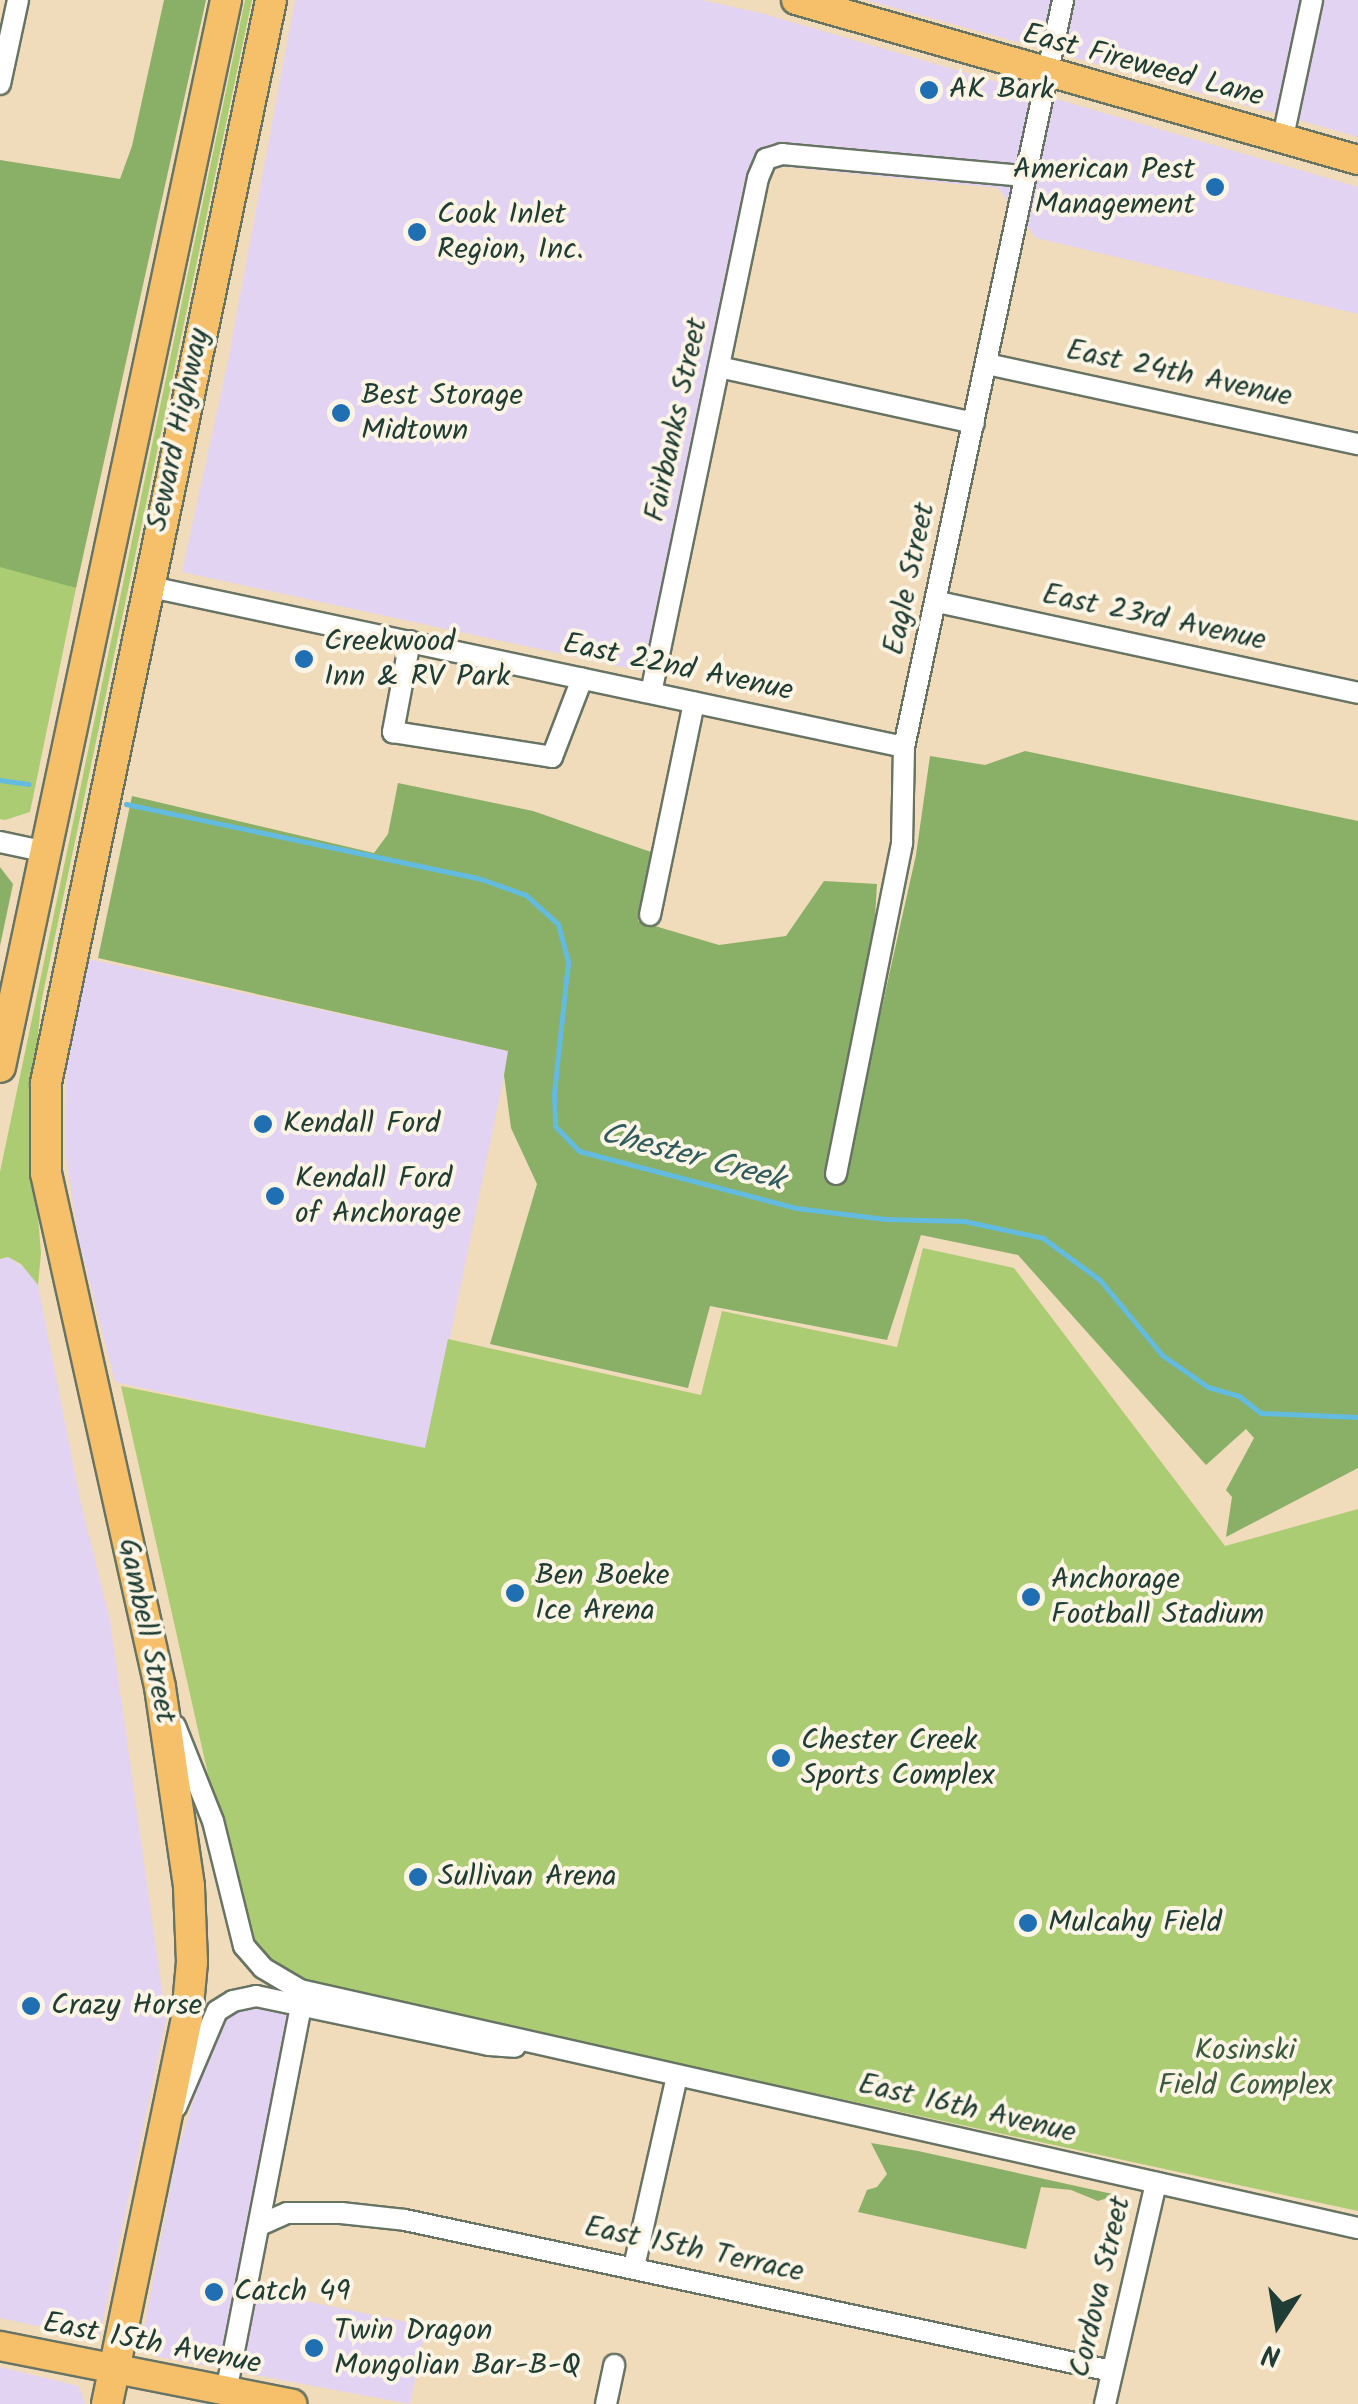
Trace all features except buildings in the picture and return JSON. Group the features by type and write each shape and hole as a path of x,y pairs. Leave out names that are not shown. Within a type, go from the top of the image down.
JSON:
{"highway":[{"path":"212,70 217,0"},
{"name":"Seward Highway","path":"0,1067 226,0"},
{"name":"Seward Highway","path":"88,861 271,0"},
{"name":"Gambell Street","path":"88,861 46,1083 46,1173 160,1688 180,1805 192,1962 187,2017 107,2404"}],"main road":[{"name":"East Fireweed Lane","path":"796,0 1358,160"},
{"name":"East 15th Avenue","path":"0,2346 292,2404"}],"street":[{"path":"0,84 18,0"},
{"name":"Eagle Street","path":"836,1174 902,843 904,747 938,602 1063,0"},
{"path":"1283,137 1312,0"},
{"name":"Fairbanks Street","path":"650,694 758,178 766,159 782,154 1024,176"},
{"name":"East 24th Avenue","path":"987,364 1358,444"},
{"path":"719,367 974,423"},
{"name":"East 22nd Avenue","path":"146,586 904,747"},
{"name":"East 23rd Avenue","path":"938,602 1358,693"},
{"path":"410,641 393,732 552,758 582,679"},
{"path":"650,915 694,702"},
{"path":"0,842 47,852"},
{"name":"East 16th Avenue","path":"160,1688 214,1821 244,1946 262,1968 300,1990 1358,2228"},
{"name":"East 16th Avenue","path":"159,2140 199,2063 218,2011 256,1996 489,2045 562,2050"},
{"path":"226,2392 262,2224 301,2006"},
{"path":"634,2268 678,2076"},
{"name":"Cordova Street","path":"1105,2404 1156,2183"},
{"name":"East 15th Terrace","path":"262,2224 286,2214 341,2213 405,2220 1112,2371"},
{"path":"606,2404 614,2365"}],"shaded area":[{"path":"295,0 702,0 761,13 1358,187 1358,314 1036,238 998,188 785,167 751,173 646,672 182,572 227,366"},
{"path":"866,0 1358,0 1358,137 1313,124"},
{"name":"Kendall Ford of Anchorage","path":"84,958 509,1051 427,1450 115,1382 79,1240 65,1152 67,1047"},
{"path":"8,1257 33,1274 38,1285 80,1499 110,1620 166,2019 99,2339 0,2318 0,1259"},
{"path":"242,2004 280,2009 299,2018 248,2289 426,2326 410,2404 154,2356 147,2346 143,2334 177,2153 215,2031 222,2019"},
{"path":"0,2367 79,2386 85,2404 0,2404"}],"green space":[{"path":"164,0 206,0 76,588 0,567 0,160 120,179 132,146"},
{"path":"245,0 252,0 41,1003 30,1119 41,1253 38,1285 21,1264 8,1257 0,1259 0,1172"},
{"path":"0,190 71,587 76,588 30,812 5,820 0,819"},
{"path":"1025,751 1358,821 1358,1468 1226,1537 1232,1497 1226,1490 1254,1438 1246,1429 1206,1465 1018,1255 921,1235 887,1340 710,1306 688,1388 490,1344 537,1184 511,1128 504,1075 508,1051 98,958 132,796 374,853 388,834 398,783 533,811 651,852 638,921 719,945 786,936 824,881 877,884 875,917 825,1181 842,1185 916,855 930,756 985,765"},
{"path":"0,867 13,884 0,946"},
{"name":"Chester Creek Sports Complex","path":"923,1248 1014,1268 1225,1546 1358,1509 1358,2211 252,1971 121,1386 425,1448 448,1339 701,1395 722,1311 897,1347"},
{"path":"871,2143 1117,2195 1098,2201 1071,2190 1041,2187 1026,2249 858,2212 867,2190 877,2187 887,2174"}],"waterway":[{"name":"Chester Creek","path":"0,780 29,784"},
{"name":"Chester Creek","path":"126,804 478,878 526,895 558,924 568,962 554,1093 555,1126 579,1151 796,1208 885,1219 964,1221 1043,1238 1100,1280 1162,1355 1208,1387 1239,1396 1261,1413 1358,1417"}],"place":[{"name":"AK Bark","path":"929,90"},
{"name":"American Pest Management","path":"1215,187"},
{"name":"Cook Inlet Region, Inc.","path":"417,232"},
{"name":"Best Storage Midtown","path":"341,413"},
{"name":"Creekwood Inn & RV Park","path":"304,659"},
{"name":"Kendall Ford","path":"263,1124"},
{"name":"Kendall Ford of Anchorage","path":"275,1196"},
{"name":"Ben Boeke Ice Arena","path":"515,1593"},
{"name":"Anchorage Football Stadium","path":"1031,1597"},
{"name":"Chester Creek Sports Complex","path":"781,1758"},
{"name":"Sullivan Arena","path":"418,1877"},
{"name":"Mulcahy Field","path":"1028,1923"},
{"name":"Crazy Horse","path":"31,2006"},
{"name":"Catch 49","path":"214,2292"},
{"name":"Twin Dragon Mongolian Bar-B-Q","path":"314,2348"}],"park label":[{"name":"Kosinski Field Complex","path":"1245,2068"}]}
